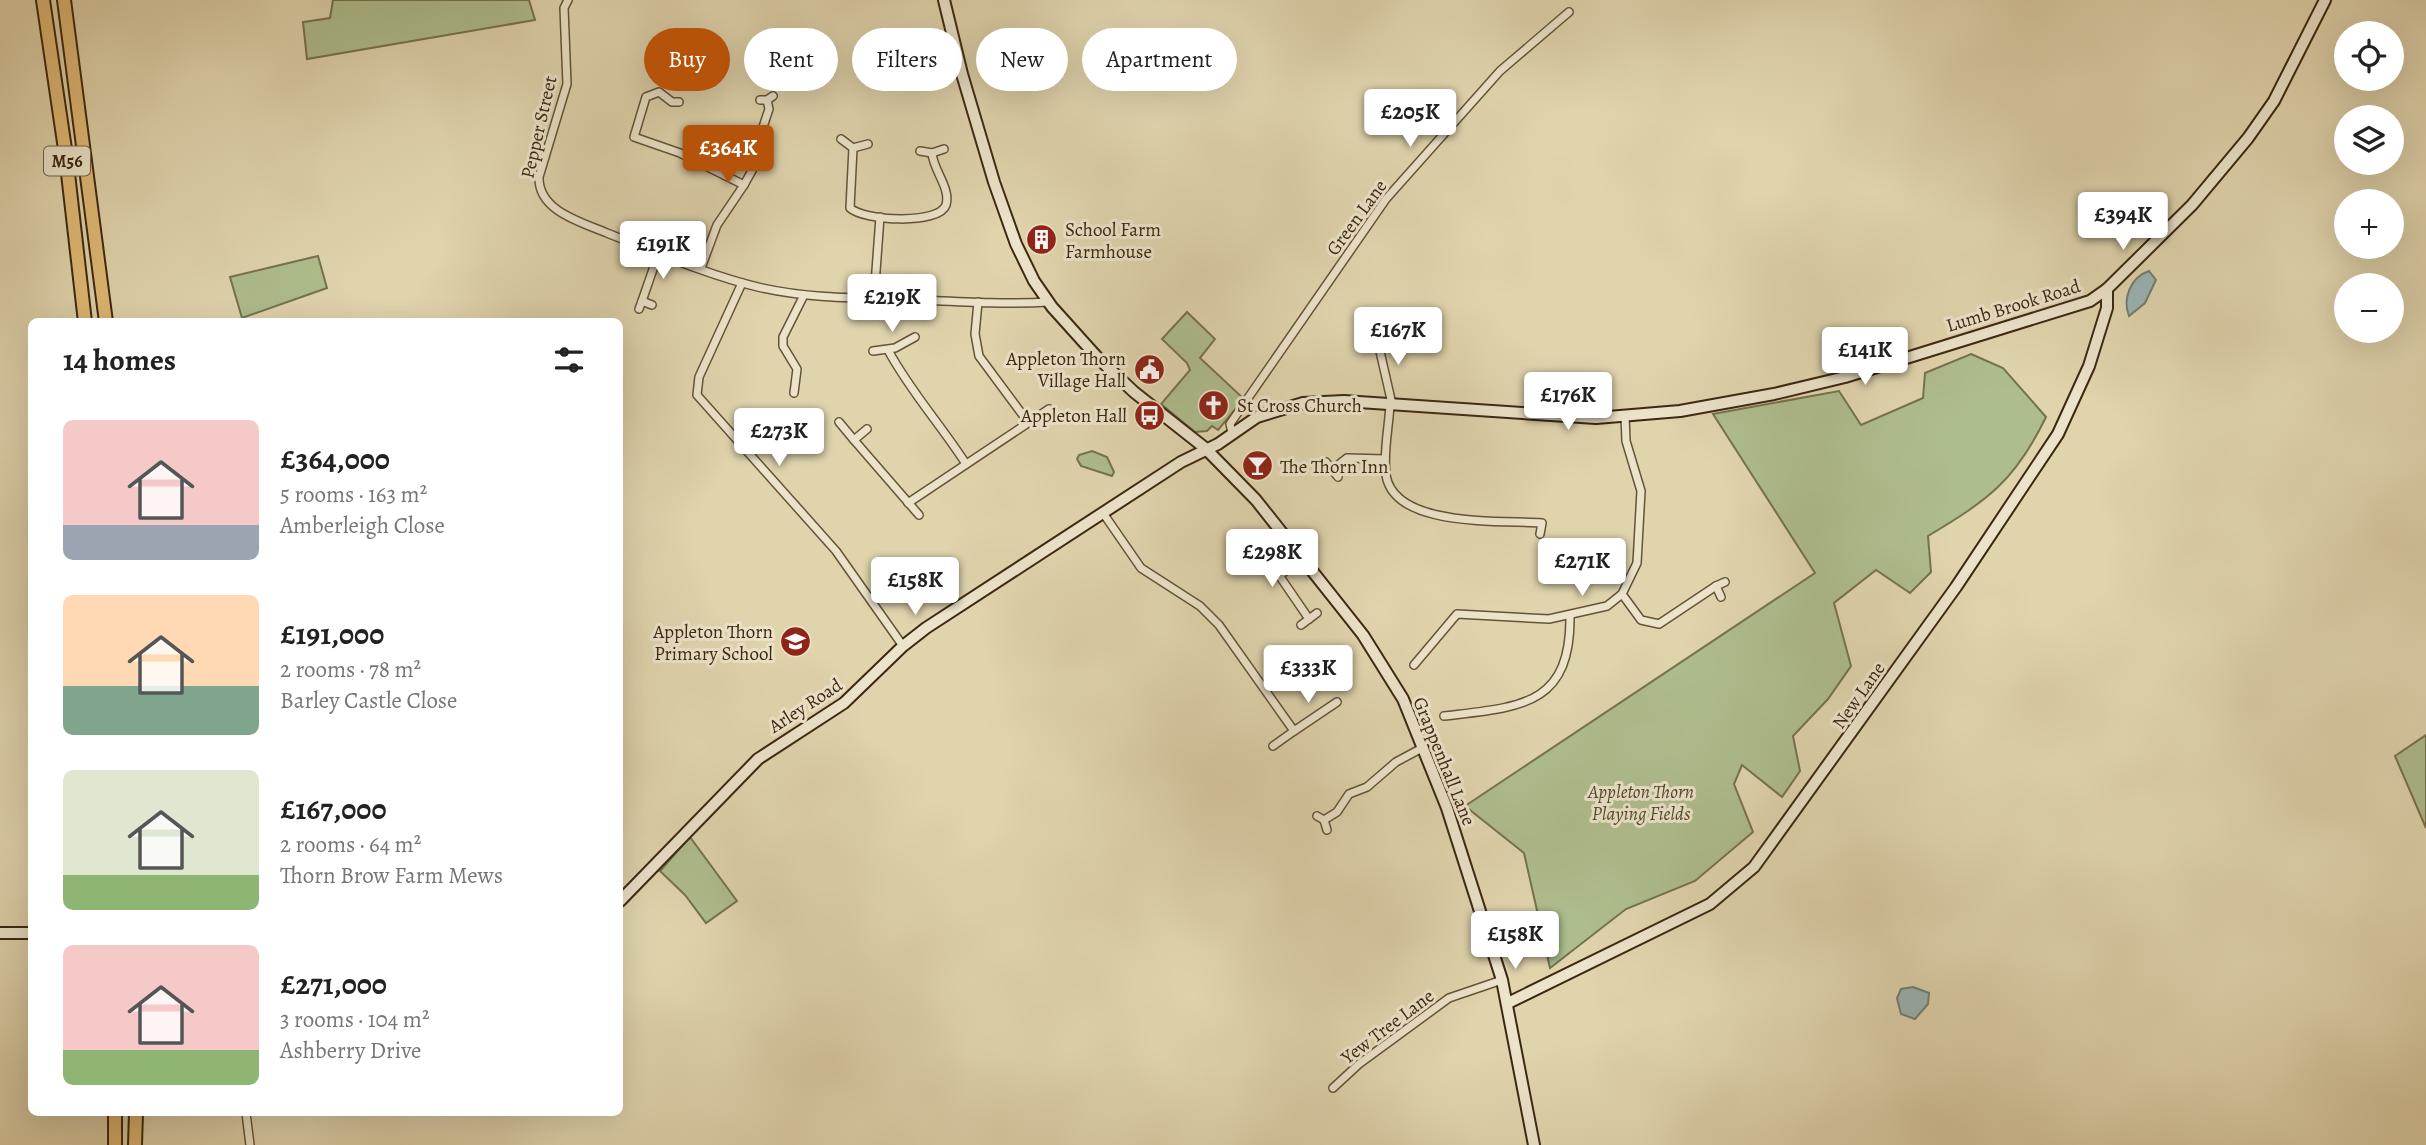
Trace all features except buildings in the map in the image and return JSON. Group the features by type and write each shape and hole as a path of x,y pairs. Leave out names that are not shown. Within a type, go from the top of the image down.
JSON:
{"highway":[{"name":"M56","path":"43,0 66,156 85,318"},
{"name":"M56","path":"64,0 105,318"},
{"path":"115,1145 116,1116"},
{"path":"135,1145 136,1116"}],"street":[{"name":"Pepper Street","path":"568,0 564,8 568,83 539,177 539,189 543,199 573,218 742,283 804,295 1048,302"},
{"name":"Grappenhall Lane","path":"944,0 962,74 1006,219 1034,281 1048,302 1134,392 1234,474 1303,557 1377,657 1403,699 1424,747 1502,980 1534,1145"},
{"name":"Lumb Brook Road","path":"1205,448 1218,444 1257,417 1303,403 1344,401 1530,415 1625,416 1715,405 1846,377 1977,334 2079,305 2107,289 2200,196 2248,138 2274,101 2325,0"},
{"name":"Green Lane","path":"1232,433 1230,424 1385,199 1491,80 1569,12"},
{"path":"647,91 634,137 680,153 744,185"},
{"path":"646,97 659,92 672,102 680,102"},
{"path":"701,268 717,225 760,156 762,130 769,109 767,99"},
{"path":"841,139 853,148"},
{"path":"853,148 868,144"},
{"path":"853,148 850,208 855,213 880,217 927,217 938,215 944,208 946,193 932,153"},
{"path":"920,151 932,153 944,149"},
{"path":"874,298 880,217"},
{"path":"652,305 640,305 659,252"},
{"path":"742,283 699,377 696,395 836,551 903,646"},
{"name":"New Lane","path":"1508,1003 1703,908 1726,893 1754,867 1956,587 2053,443 2077,398 2089,366 2107,308 2107,289"},
{"path":"794,393 797,369 786,354 783,337 804,295"},
{"path":"978,302 975,334 979,356 1028,422"},
{"path":"1376,334 1391,404 1385,459 1386,477 1392,491 1403,503 1417,512 1542,523 1540,534"},
{"path":"873,351 888,350 915,337"},
{"path":"888,350 911,390 945,432 966,464"},
{"path":"908,503 1049,409"},
{"path":"1415,665 1457,614 1521,620 1570,616 1607,606 1622,594 1637,563 1641,491 1626,440 1625,416"},
{"path":"839,422 919,515"},
{"path":"854,439 867,429"},
{"name":"Arley Road","path":"623,898 758,759 844,703 903,646 1205,448"},
{"path":"1332,470 1347,458 1385,459"},
{"path":"1326,462 1338,477"},
{"path":"1103,513 1141,568 1200,606 1219,625 1294,731"},
{"path":"1257,543 1309,619"},
{"path":"1279,576 1303,557"},
{"path":"1622,594 1641,620 1659,624 1725,582"},
{"path":"1716,586 1721,597"},
{"path":"1301,625 1317,613"},
{"path":"1443,716 1532,700 1546,691 1556,680 1566,659 1570,616"},
{"path":"1273,747 1337,702"},
{"path":"1327,830 1320,818 1337,812 1352,792 1367,787 1396,762 1424,747"},
{"path":"0,933 28,933"},
{"name":"Yew Tree Lane","path":"1333,1088 1359,1064 1450,998 1502,980"},
{"path":"246,1116 250,1145"}],"green space":[{"path":"333,0 529,0 535,20 307,59 303,22 330,18"},
{"path":"318,256 327,288 242,318 230,277"},
{"path":"1187,312 1215,339 1200,358 1244,399 1218,430 1212,426 1207,431 1195,432 1161,404 1190,370 1187,363 1162,339"},
{"name":"Appleton Thorn Playing Fields","path":"1971,354 2003,368 2046,417 2023,458 1984,499 1928,536 1931,572 1910,593 1876,570 1834,603 1851,666 1828,699 1793,736 1800,771 1782,797 1742,765 1734,784 1753,832 1695,881 1626,909 1550,968 1524,853 1465,806 1815,573 1713,414 1839,391 1861,425 1923,398 1925,373"},
{"path":"1092,451 1107,457 1114,472 1112,476 1081,466 1077,459 1079,455"},
{"path":"2426,735 2426,828 2395,756"},
{"path":"690,837 737,901 706,923 685,895 660,871"}],"water":[{"path":"2149,271 2156,280 2145,303 2129,316 2127,302 2130,289 2137,278"},
{"path":"1913,987 1929,993 1928,1004 1915,1019 1901,1014 1897,998 1901,989"}],"place":[{"name":"School Farm Farmhouse","path":"1042,240"},
{"name":"Appleton Thorn Village Hall","path":"1149,369"},
{"name":"St Cross Church","path":"1214,405"},
{"name":"Appleton Hall","path":"1150,415"},
{"name":"The Thorn Inn","path":"1257,466"},
{"name":"Appleton Thorn Primary School","path":"796,642"}]}
